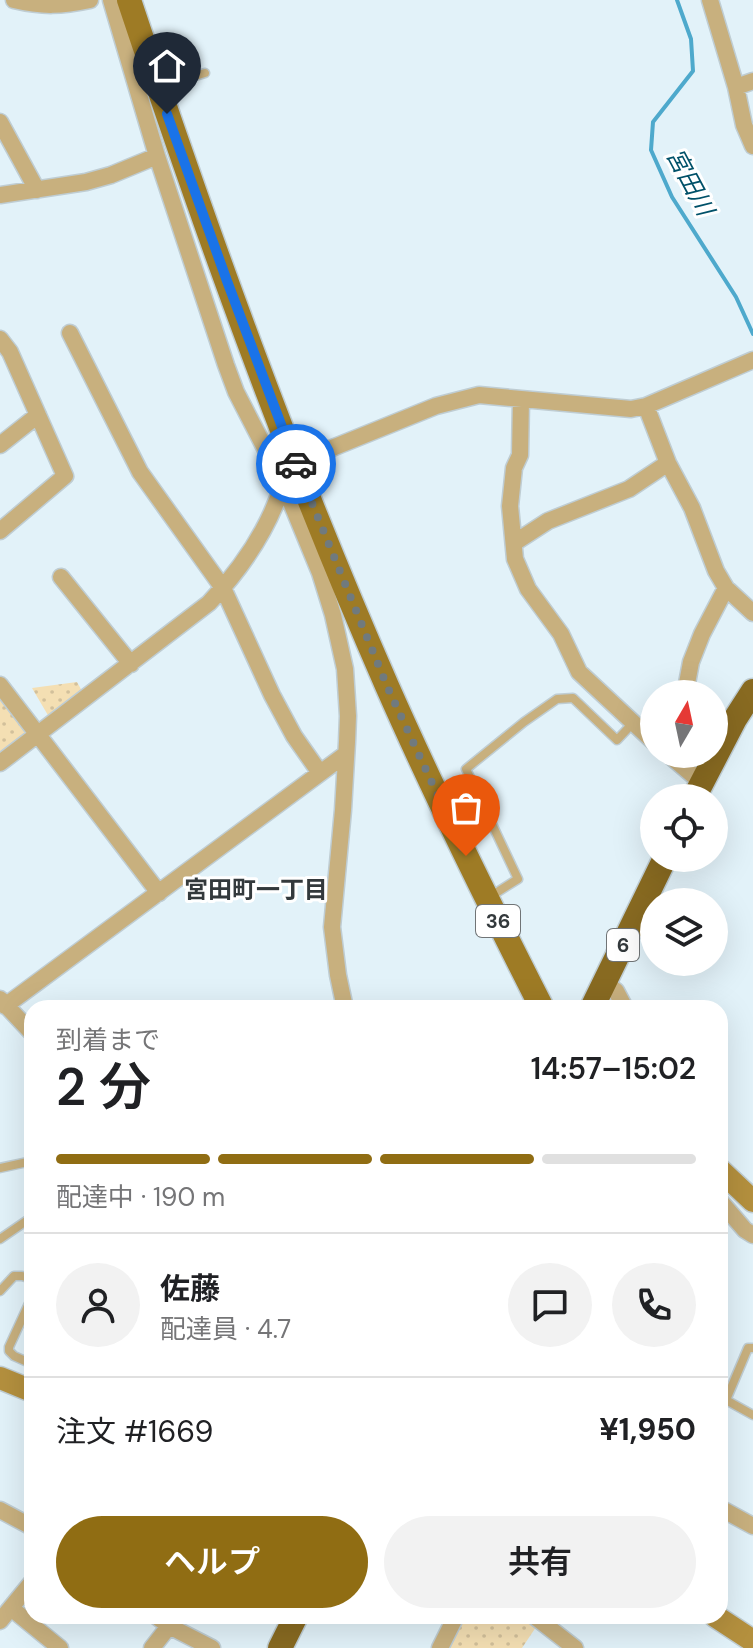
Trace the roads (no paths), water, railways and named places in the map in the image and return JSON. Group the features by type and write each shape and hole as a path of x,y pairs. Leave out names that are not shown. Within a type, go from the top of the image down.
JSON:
{"highway":[{"path":"701,784 753,691"},
{"name":"6","path":"596,1000 658,872"},
{"path":"280,1648 292,1624"}],"main road":[{"name":"36","path":"129,0 239,311 289,473 487,899 538,1000"}],"street":[{"path":"14,0 51,6 90,0"},
{"path":"111,0 157,156 236,392 289,473 333,615 345,669 348,716 342,823 332,911 343,1000"},
{"path":"710,0 744,125 753,146"},
{"path":"736,87 753,81"},
{"path":"0,122 37,190"},
{"path":"0,195 86,182 157,156"},
{"path":"211,320 239,311"},
{"path":"70,333 140,472 223,588 272,695 294,736 320,773"},
{"path":"0,531 65,476 38,415 3,350"},
{"path":"0,763 209,603 245,559 268,523 289,473 436,406 479,395 615,409 646,406 753,360"},
{"path":"521,399 520,455 514,468 510,506 515,559 528,589 561,634 579,672 640,729"},
{"path":"646,406 668,463 692,508 716,571 726,588 753,613"},
{"path":"0,445 38,415"},
{"path":"514,543 548,521 629,489 668,463"},
{"path":"61,577 131,664"},
{"path":"688,680 702,634 726,588"},
{"path":"0,685 159,893"},
{"path":"24,1025 3,1003 159,893 346,754"},
{"path":"605,983 616,991 621,1000"},
{"path":"728,1178 753,1201"},
{"path":"728,1210 753,1235"},
{"path":"0,1378 24,1388"},
{"path":"0,1510 24,1523"},
{"path":"728,1512 753,1526"},
{"path":"24,1591 5,1614 60,1648"},
{"path":"152,1648 164,1624"},
{"path":"175,1624 212,1648"},
{"path":"440,1648 451,1624"},
{"path":"544,1624 575,1648"},
{"path":"726,1624 748,1639"}],"lane":[{"path":"158,87 205,73"},
{"path":"487,899 518,879 466,769 557,699 573,698 617,740 633,723"},
{"path":"0,1168 24,1163"},
{"path":"0,1239 24,1222"},
{"path":"0,1291 14,1276 24,1277"},
{"path":"24,1314 9,1347 14,1356 24,1360"},
{"path":"728,1395 748,1348 753,1348"},
{"path":"728,1401 753,1415"}],"waterway":[{"name":"宮田川","path":"677,0 691,39 693,71 653,122 651,150 672,197 736,297 753,334"}],"district":[{"name":"宮田町一丁目","path":"256,890"}]}
